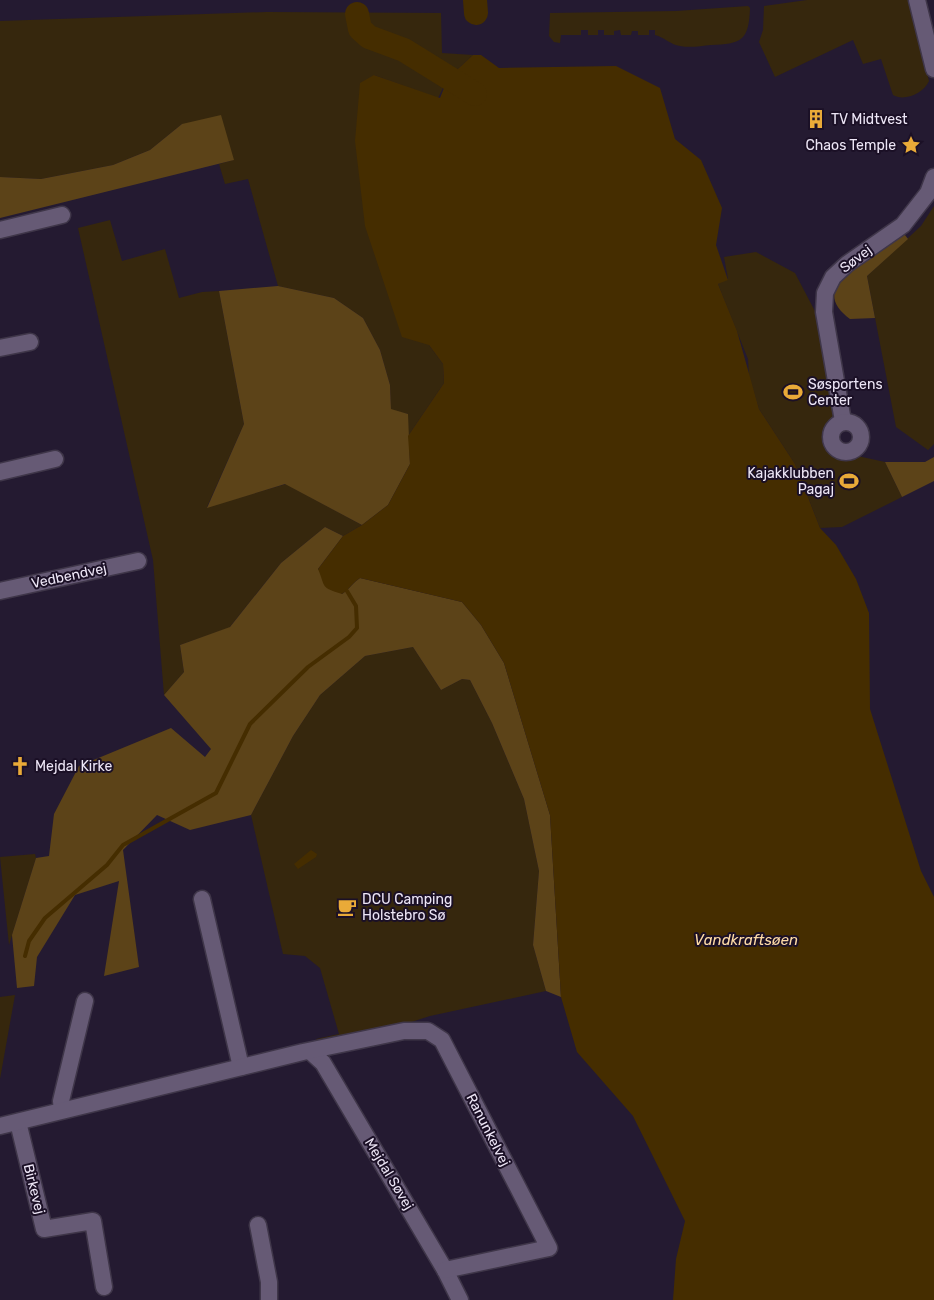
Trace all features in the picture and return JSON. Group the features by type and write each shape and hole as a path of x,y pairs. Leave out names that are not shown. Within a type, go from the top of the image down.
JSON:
{"street":[{"path":"917,0 934,69"},
{"name":"Søvej","path":"843,421 824,312 825,293 833,277 847,264 903,225 928,193 934,177"},
{"path":"0,230 62,215"},
{"path":"0,348 30,342"},
{"path":"0,472 55,459"},
{"name":"Vedbendvej","path":"0,591 138,561"},
{"path":"202,899 241,1067"},
{"path":"62,1110 61,1101 85,1001"},
{"name":"Ranunkelvej","path":"311,1052 404,1031 428,1030 442,1040 549,1248 445,1270"},
{"path":"0,1126 241,1067 311,1052"},
{"name":"Mejdal Søvej","path":"311,1052 323,1063 445,1270 460,1300"},
{"name":"Birkevej","path":"18,1122 44,1229 93,1222 104,1287"},
{"path":"258,1225 269,1282 269,1300"}],"shaded area":[{"path":"807,0 909,0 929,81 918,93 908,97 893,95 881,59 863,64 853,40 775,77 759,42 763,30 764,6"},
{"path":"748,6 750,8 748,28 741,38 736,42 730,43 696,47 680,46 655,35 655,30 649,30 649,35 638,35 638,31 632,31 631,35 621,35 620,30 614,31 614,35 604,35 604,30 598,30 598,35 588,35 588,30 581,30 581,35 561,35 560,43 554,42 549,36 550,13 676,11"},
{"path":"267,12 441,13 442,53 473,55 448,78 438,98 374,75 429,345 443,364 444,383 408,436 408,414 391,410 390,385 380,350 363,318 334,298 278,286 248,179 225,184 219,164 233,160 182,124 150,150 113,165 41,179 0,177 0,21"},
{"path":"221,115 234,160 0,218 0,177 41,179 113,165 150,150 182,124"},
{"path":"934,206 934,444 928,450 896,427 867,276 921,226"},
{"path":"110,220 122,261 165,249 179,298 202,292 219,291 244,424 207,507 286,484 362,525 343,536 325,527 281,563 229,628 180,645 184,672 164,695 153,560 78,228"},
{"path":"902,231 908,239 867,276 875,318 850,319 841,311 834,298 837,281"},
{"name":"Søsportens Center","path":"756,252 795,273 818,317 836,413 825,425 824,438 833,452 840,455 853,455 885,462 902,497 842,527 820,528 795,464 759,409 749,376 748,359 718,284 728,279 724,257"},
{"path":"278,286 334,298 363,318 380,350 390,385 391,409 408,414 410,464 388,505 362,525 285,484 207,508 244,424 219,291"},
{"path":"934,457 934,481 902,497 885,462 925,462"},
{"path":"325,527 343,536 318,569 342,594 360,578 462,602 481,625 504,663 550,815 561,997 546,991 533,945 539,871 524,799 492,723 470,680 462,679 441,690 413,647 365,656 320,695 293,736 251,815 190,830 157,815 123,850 139,967 104,976 119,881 75,895 37,957 34,986 17,988 12,935 36,858 49,856 54,814 79,766 171,728 205,757 211,749 164,695 184,672 180,645 230,627 281,563"},
{"path":"413,647 441,690 462,679 470,680 492,723 524,799 539,871 533,945 546,991 430,1016 377,1033 320,1046 316,1039 339,1034 320,968 305,956 283,954 251,815 293,736 320,695 365,656"},
{"path":"35,854 36,858 9,945 0,857"},
{"path":"15,995 0,1079 0,997"}],"water":[{"name":"Vandkraftsøen","path":"473,55 481,55 499,68 616,66 660,88 675,139 701,160 722,208 716,245 728,280 718,284 737,331 759,409 795,464 820,528 836,545 856,579 869,613 870,709 921,871 934,897 934,1300 673,1300 676,1259 685,1221 633,1116 577,1052 561,997 550,815 504,663 481,625 462,602 360,578 342,594 330,590 323,583 318,569 343,536 362,525 388,505 410,464 408,436 444,383 443,364 429,345 402,337 365,226 355,141 360,83 374,75 440,98 448,78"},
{"path":"311,850 317,854 316,857 298,869 294,864"}],"waterway":[{"path":"475,0 476,13"},
{"path":"357,14 360,29 369,37 404,50 475,94"},
{"path":"25,956 29,941 45,918 107,865 123,845 216,793 250,724 308,667 349,637 357,628 356,606 347,591"}],"place":[{"name":"TV Midtvest","path":"816,119"},
{"name":"Chaos Temple","path":"911,145"},
{"name":"Søsportens Center","path":"793,392"},
{"name":"Kajakklubben Pagaj","path":"849,481"},
{"name":"Mejdal Kirke","path":"20,766"},
{"name":"DCU Camping Holstebro Sø","path":"347,907"}]}
